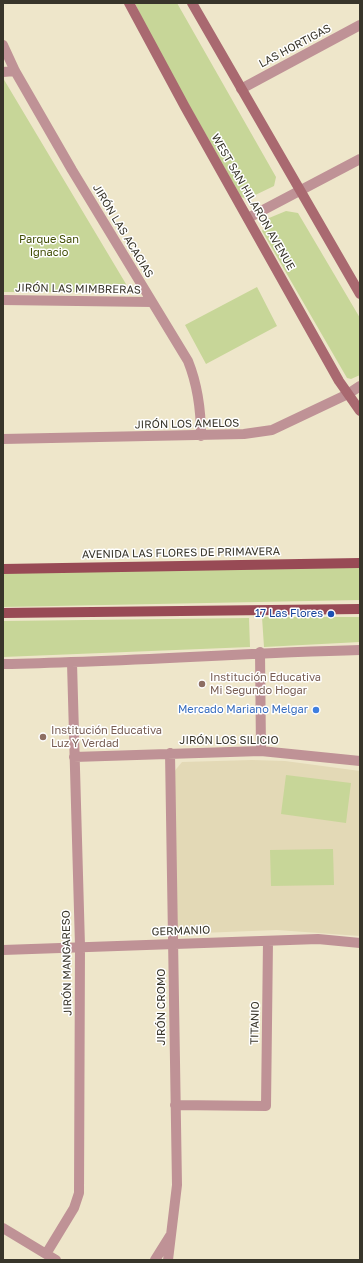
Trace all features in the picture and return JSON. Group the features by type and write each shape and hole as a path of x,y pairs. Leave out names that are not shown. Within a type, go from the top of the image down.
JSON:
{"main road":[{"name":"AVENIDA LAS FLORES DE PRIMAVERA","path":"3,569 360,563"},
{"path":"3,613 360,609"}],"street":[{"name":"WEST SAN HILARON AVENUE","path":"129,3 339,381 360,411"},
{"path":"192,3 360,294"},
{"name":"LAS HORTIGAS","path":"241,89 360,25"},
{"name":"JIRÓN LAS ACACIAS","path":"3,45 15,70 72,170 188,361 196,380 201,410 201,436"},
{"path":"3,72 15,70"},
{"path":"248,218 360,159"},
{"name":"JIRÓN LAS MIMBRERAS","path":"3,300 152,302"},
{"name":"JIRÓN LOS AMELOS","path":"3,439 201,436 244,434 272,430 348,394 360,386"},
{"path":"3,664 72,663 260,652 360,650"},
{"path":"260,652 260,751"},
{"name":"JIRÓN MANGARESO","path":"46,1254 74,1208 80,1194 80,946 72,663"},
{"name":"JIRÓN LOS SILICIO","path":"74,757 260,751 360,761"},
{"name":"JIRÓN CROMO","path":"168,1260 177,1185 170,753"},
{"name":"GERMANIO","path":"3,950 80,946 318,939 360,944"},
{"name":"TITANIO","path":"175,1105 266,1106 268,941"},
{"path":"3,1228 56,1260"},
{"path":"154,1260 171,1234"}],"shaded area":[{"path":"252,760 285,761 360,771 360,936 277,930 175,934 173,773 182,762"}],"green space":[{"path":"135,3 177,3 276,177 274,186 247,199 241,197 149,34"},
{"name":"Parque San Ignacio","path":"3,78 126,284 127,292 3,292"},
{"path":"286,211 298,213 360,318 360,375 351,379 347,378 262,231 269,218"},
{"path":"257,287 277,326 206,364 185,325"},
{"path":"360,567 360,600 3,607 3,573"},
{"path":"262,617 360,617 360,642 264,647"},
{"path":"249,618 250,647 3,657 3,621"},
{"path":"286,775 351,783 346,823 281,814"},
{"path":"333,849 334,885 271,886 270,850"}],"place":[{"name":"17 Las Flores","path":"331,614"},
{"name":"Institución Educativa Mi Segundo Hogar","path":"202,684"},
{"name":"Mercado Mariano Melgar","path":"316,710"},
{"name":"Institución Educativa Luz Y Verdad","path":"43,737"}]}
